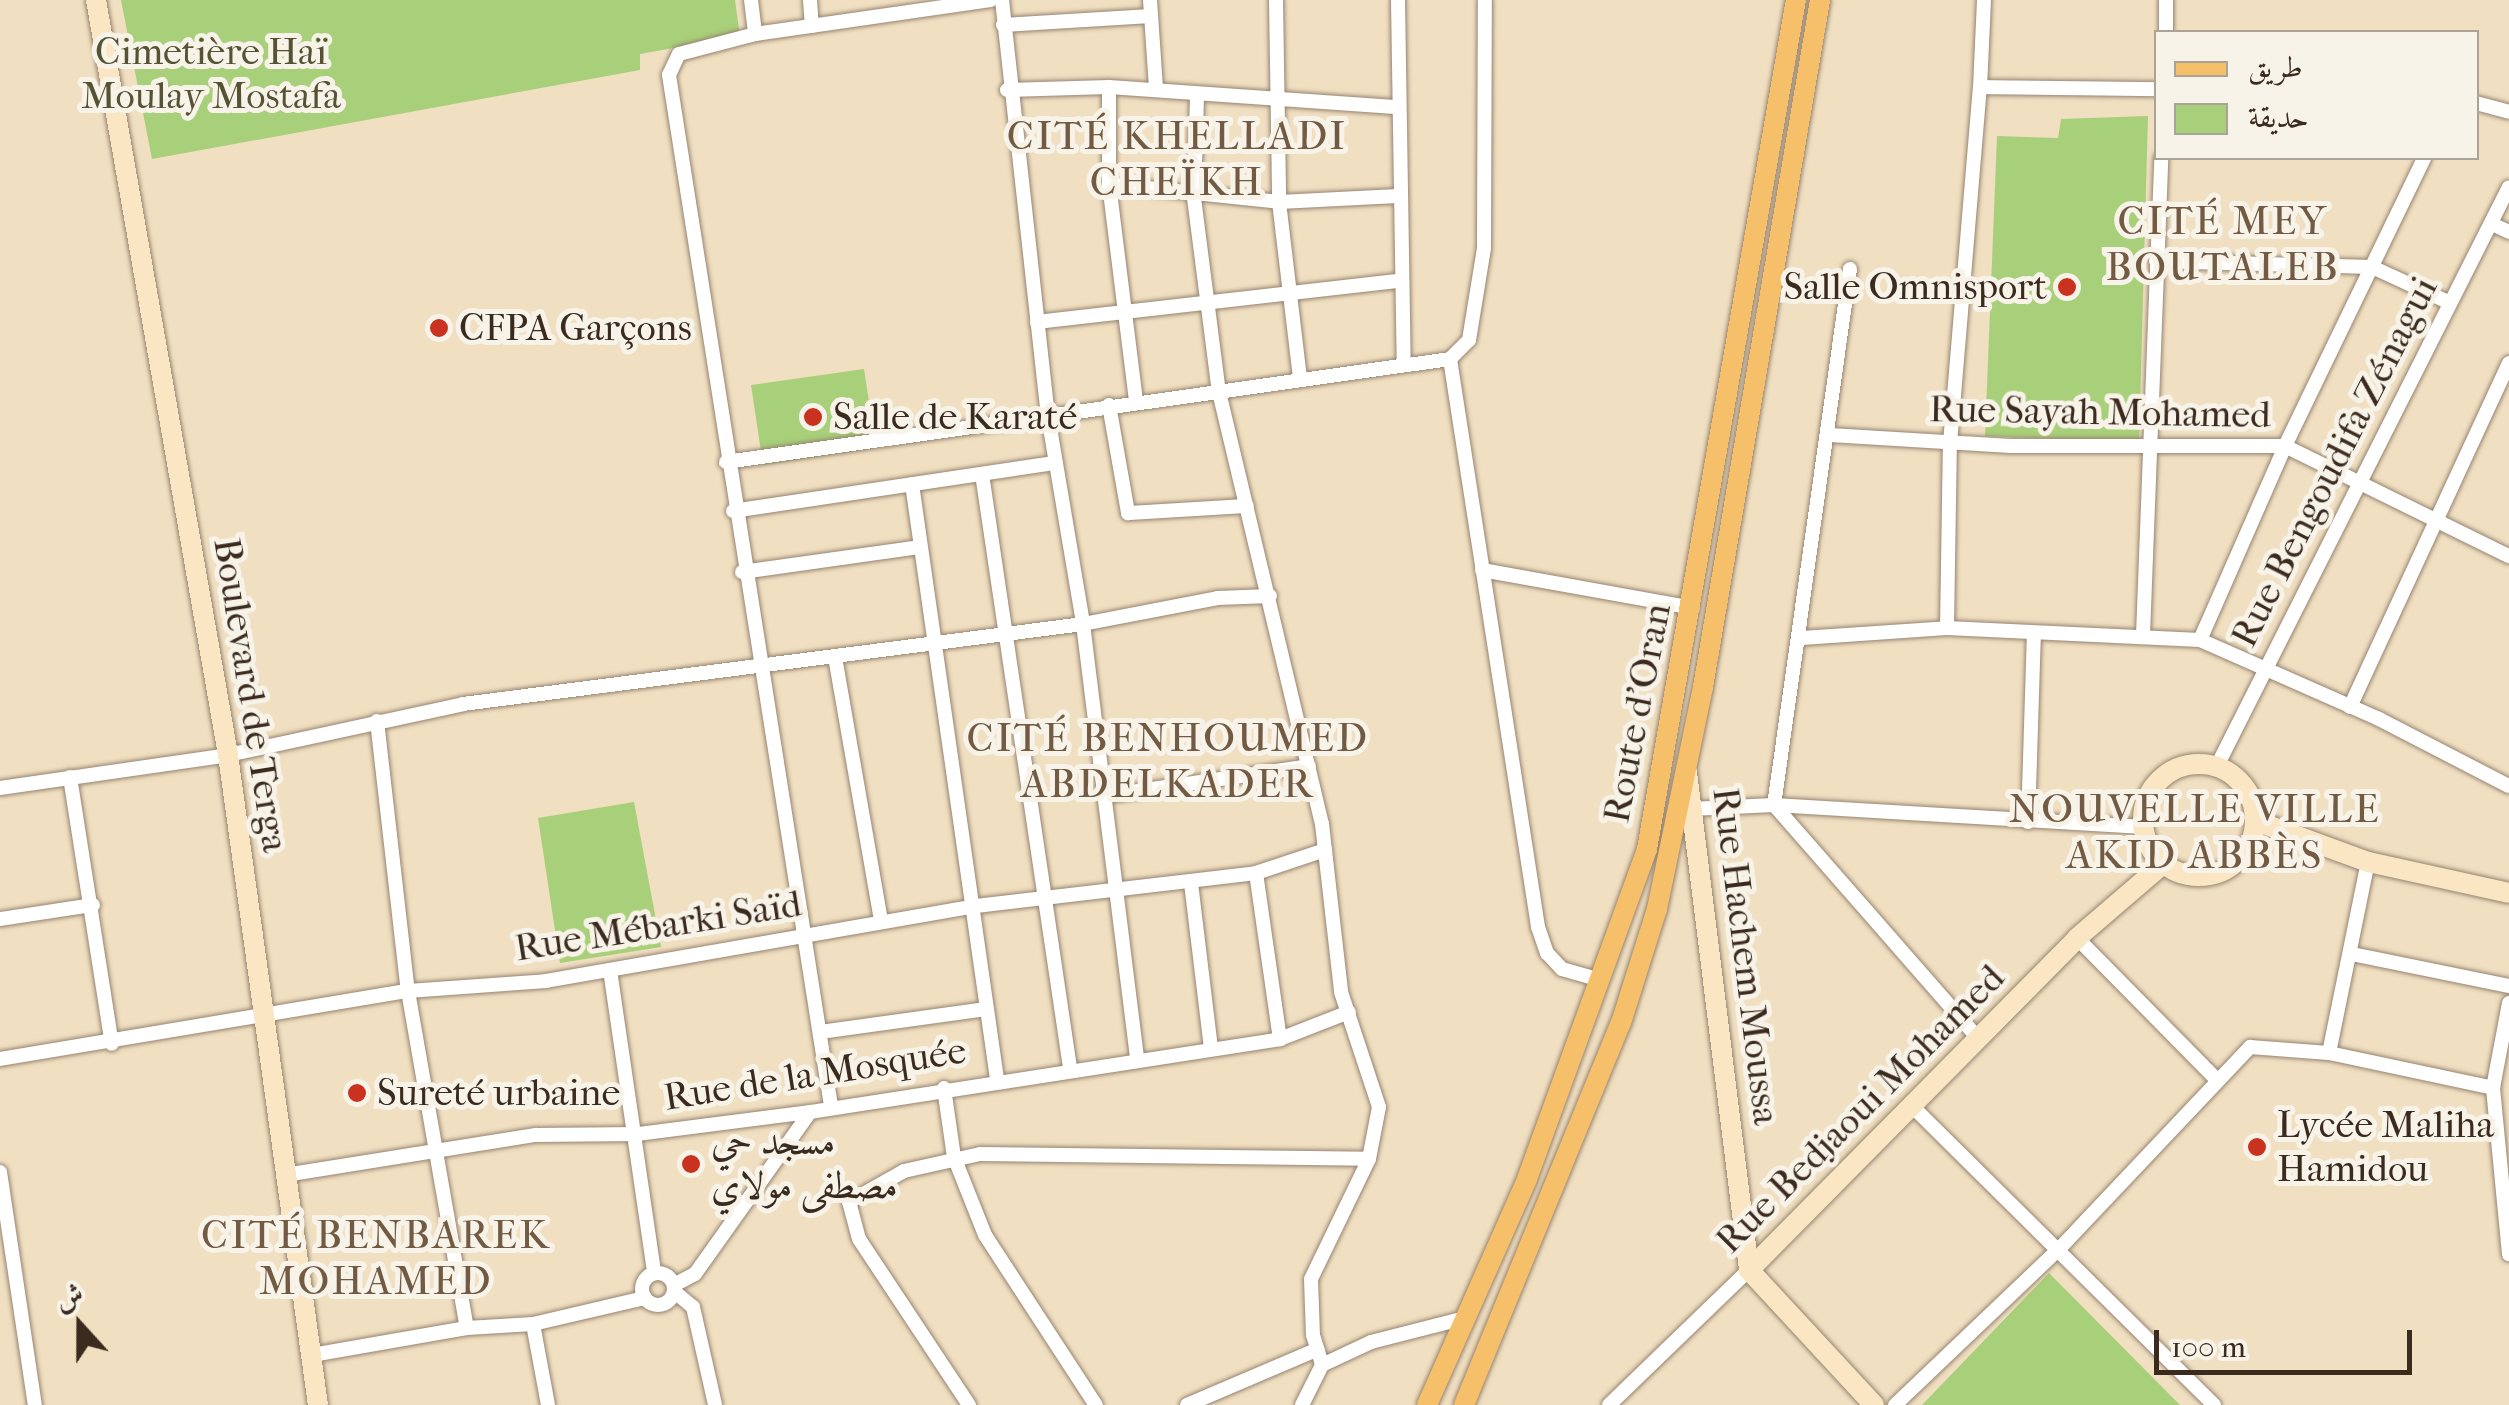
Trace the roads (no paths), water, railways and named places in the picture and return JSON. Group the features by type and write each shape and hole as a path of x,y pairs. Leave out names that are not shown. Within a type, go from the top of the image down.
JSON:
{"main road":[{"name":"Route d'Oran","path":"1426,1405 1470,1317 1647,849 1796,0"},
{"name":"Route d'Oran","path":"1464,1405 1620,1023 1657,909 1686,766 1820,0"}],"street":[{"name":"Boulevard de Terga","path":"96,0 228,755 318,1405"},
{"path":"751,0 755,34"},
{"path":"810,0 812,26"},
{"path":"832,1106 742,572 669,74 680,54 755,34 812,26 903,5 991,0"},
{"path":"1002,0 1007,90 1048,416 1083,624 1137,1056"},
{"path":"1276,0 1282,100 1280,202 1300,380"},
{"path":"1398,0 1399,280 1404,364"},
{"path":"726,462 1450,359 1469,340 1484,248 1485,0"},
{"path":"1947,628 1950,443 1984,0"},
{"path":"2166,0 2166,30"},
{"path":"1003,24 1150,8 1156,89"},
{"path":"1007,90 1109,86 1197,97 1398,106"},
{"path":"1109,86 1109,184 1136,401"},
{"path":"1980,87 2154,88"},
{"path":"1197,97 1194,198 1219,392 1309,766 1325,850 1331,937 1349,1012 1379,1107 1369,1159 1311,1279 1322,1365"},
{"path":"2479,104 2509,112"},
{"path":"2143,635 2162,160"},
{"path":"2200,640 2285,446 2423,160"},
{"path":"1109,184 1194,198 1280,202 1398,196"},
{"name":"Rue Bengoudifa Zénagui","path":"2217,766 2363,482 2448,302 2509,188"},
{"path":"2492,224 2509,232"},
{"path":"2156,261 2372,267 2448,302"},
{"path":"1774,804 1802,638 1850,269"},
{"path":"1037,322 1399,280"},
{"path":"1450,359 1538,927 1547,954 1562,969 1600,980"},
{"path":"2350,706 2509,363"},
{"path":"1109,406 1128,513 1247,506"},
{"name":"Rue Sayah Mohamed","path":"1830,434 1950,443 2148,449 2285,446 2509,556"},
{"path":"733,511 1055,463"},
{"path":"982,474 1070,1068"},
{"path":"912,484 932,644 976,906 997,1079"},
{"path":"742,572 919,547"},
{"path":"1482,570 1692,608"},
{"path":"0,788 228,755 483,701 1083,624 1218,598 1270,596"},
{"path":"1802,638 1947,628 2034,636 2143,635 2200,640 2350,706 2509,786"},
{"path":"2028,822 2034,636"},
{"path":"835,658 881,922"},
{"path":"377,721 408,991 467,1328"},
{"path":"1104,796 1309,766"},
{"name":"Rue Hachem Moussa","path":"1686,766 1750,1270"},
{"path":"2183,766 2217,766 2247,789 2256,821 2246,852 2232,866 2194,877 2163,864 2142,827 2148,794 2160,779 2183,766"},
{"path":"70,778 112,1044"},
{"path":"1774,804 1979,1039"},
{"path":"1692,809 1774,804 2142,827"},
{"path":"2256,821 2368,862 2509,893"},
{"name":"Rue Mébarki Saïd","path":"0,1058 266,1019 408,991 610,970 976,906 1256,873 1325,850"},
{"path":"2329,1052 2368,862"},
{"name":"Rue Bedjaoui Mohamed","path":"1609,1405 1750,1270 2077,938 2163,864"},
{"path":"1256,873 1280,1038"},
{"path":"1191,883 1211,1048"},
{"path":"0,919 92,905"},
{"path":"2077,938 2216,1079"},
{"path":"2352,954 2509,986"},
{"path":"610,970 638,1134 654,1274 693,1308 715,1405"},
{"path":"2509,1004 2494,1088 2509,1254"},
{"path":"820,1032 986,1009"},
{"name":"Rue de la Mosquée","path":"286,1175 536,1135 638,1134 810,1112 1137,1056 1280,1038 1349,1012"},
{"path":"1895,1405 2060,1248 2216,1079 2258,1044 2329,1052 2494,1088"},
{"path":"944,1088 954,1157 985,1235 1096,1405"},
{"path":"1912,1106 1984,1182 2060,1248 2214,1405"},
{"path":"312,1354 467,1328 533,1324 644,1298 662,1305 674,1288 695,1274 810,1112"},
{"path":"968,1405 859,1238 849,1202 904,1171 954,1157 1062,1151 1369,1159"},
{"path":"0,1172 36,1405"},
{"path":"1750,1270 1874,1405"},
{"path":"644,1298 644,1280 654,1274"},
{"path":"1302,1405 1322,1365 1370,1342 1470,1317"},
{"path":"533,1324 548,1405"},
{"path":"1187,1405 1318,1349"}],"place":[{"name":"Salle Omnisport","path":"2067,287"},
{"name":"CFPA Garçons","path":"439,328"},
{"name":"Salle de Karaté","path":"813,417"},
{"name":"Sureté urbaine","path":"357,1093"},
{"name":"Lycée Maliha Hamidou","path":"2257,1147"},
{"name":"مسجد حي مصطفى مولاي","path":"691,1164"}],"district":[{"name":"CITÉ KHELLADI CHEÏKH","path":"1177,159"},
{"name":"CITÉ MEY BOUTALEB","path":"2223,244"},
{"name":"CITÉ BENHOUMED ABDELKADER","path":"1168,761"},
{"name":"NOUVELLE VILLE AKID ABBÈS","path":"2195,832"},
{"name":"CITÉ BENBAREK MOHAMED","path":"376,1258"}],"park label":[{"name":"Cimetière Haï Moulay Mostafa","path":"211,74"}]}
